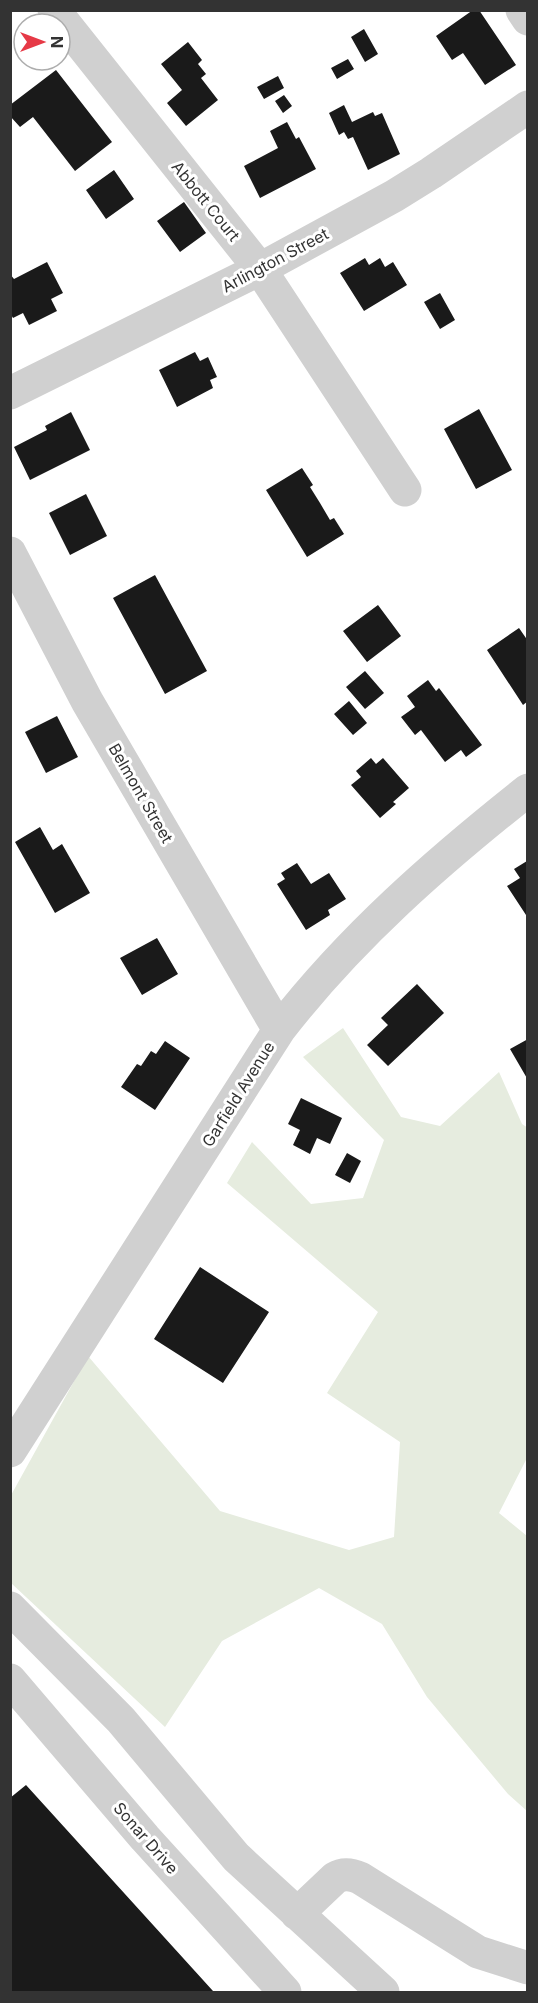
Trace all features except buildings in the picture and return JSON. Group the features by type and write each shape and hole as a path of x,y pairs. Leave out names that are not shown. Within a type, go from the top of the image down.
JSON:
{"street":[{"name":"Abbott Court","path":"54,10 260,269 405,490"},
{"path":"522,10 528,19"},
{"name":"Arlington Street","path":"10,393 260,269 412,186 528,107"},
{"name":"Belmont Street","path":"10,553 87,701 279,1029"},
{"name":"Garfield Avenue","path":"10,1451 279,1029 303,998 359,938 439,862 528,790"},
{"path":"10,1608 121,1720 236,1857 383,1992"},
{"name":"Sonar Drive","path":"10,1680 145,1838 285,1992"},
{"path":"297,1914 335,1878 352,1875 478,1952 528,1968"}],"shaded area":[{"path":"343,1028 401,1117 440,1126 499,1072 522,1124 528,1128 527,1458 499,1513 527,1536 527,1811 508,1794 427,1697 382,1624 319,1588 222,1641 165,1727 11,1583 10,1497 88,1356 220,1511 349,1550 394,1537 400,1442 327,1393 378,1312 227,1183 252,1142 311,1204 363,1198 384,1140 303,1057"}]}
